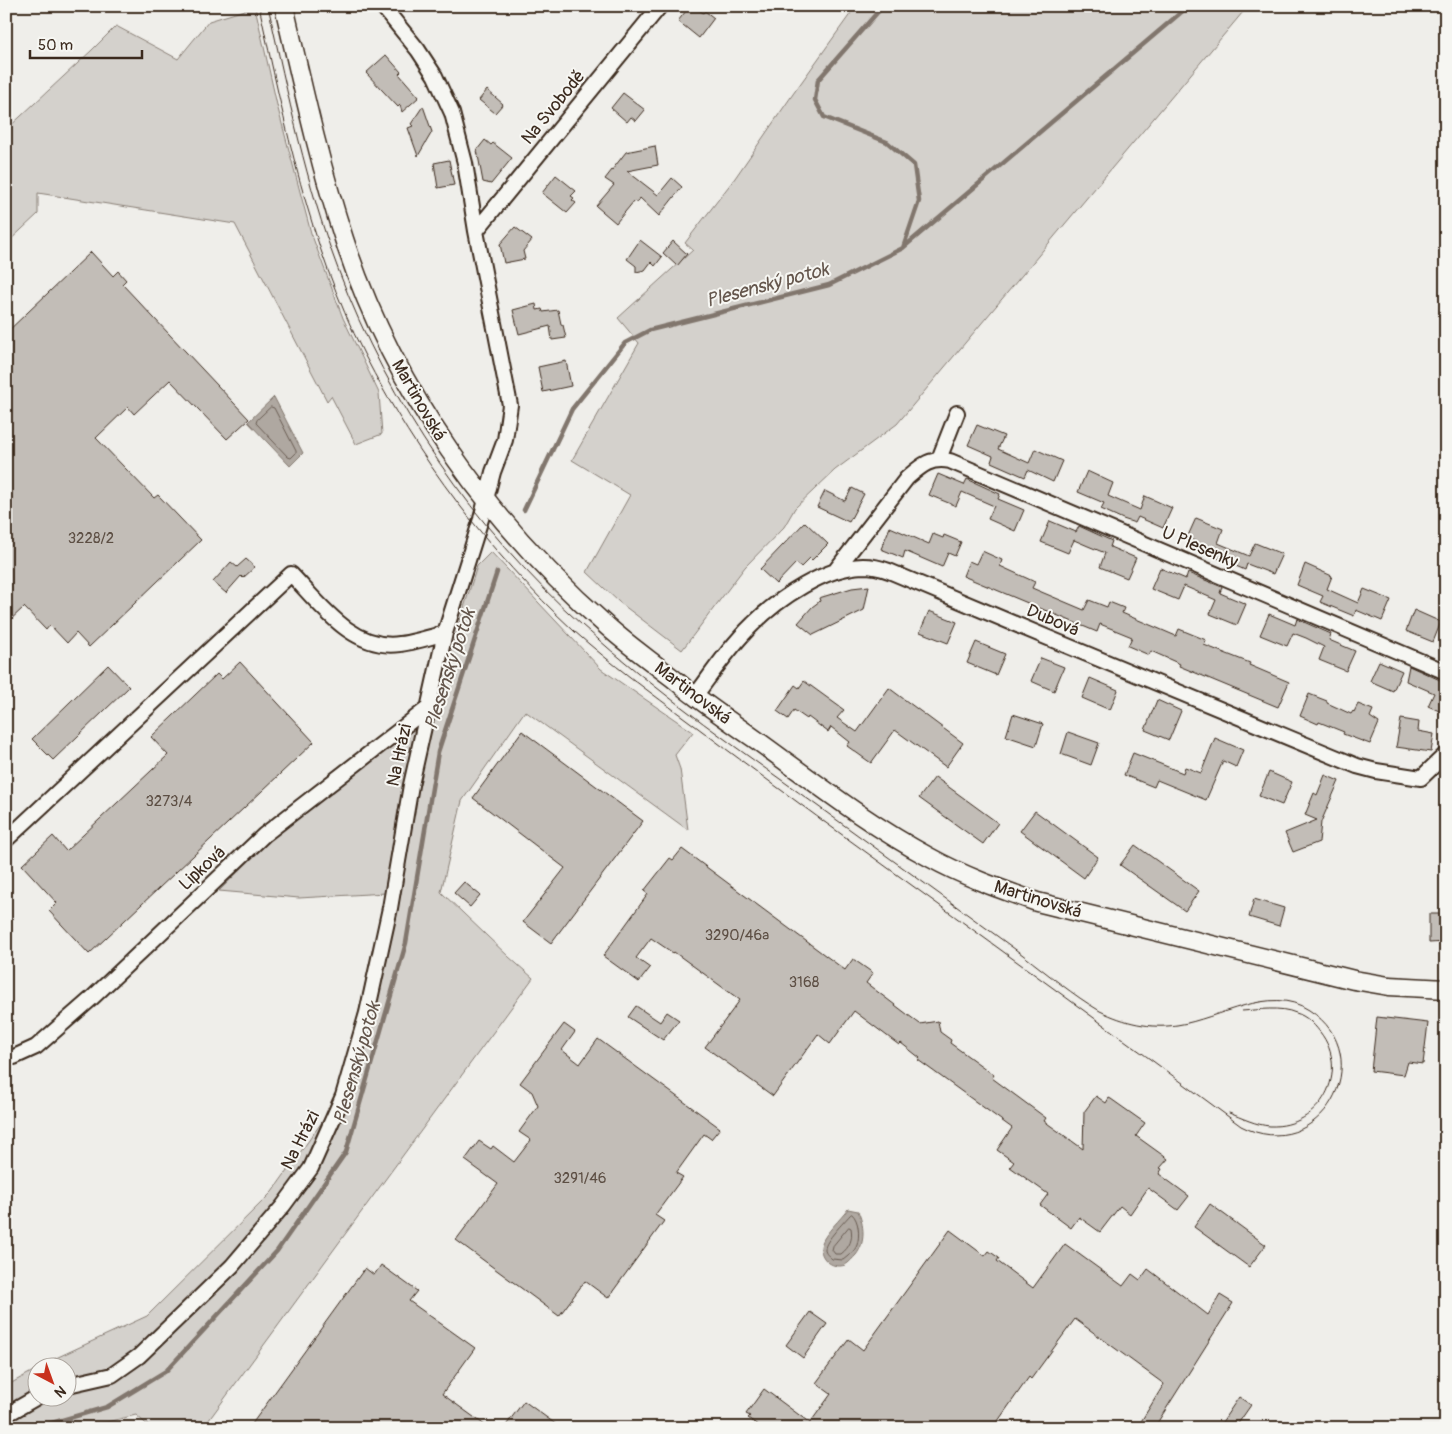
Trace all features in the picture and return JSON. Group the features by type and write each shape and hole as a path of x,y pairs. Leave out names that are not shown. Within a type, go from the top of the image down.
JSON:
{"street":[{"name":"Martinovská","path":"284,6 321,161 344,240 362,288 388,346 418,402 453,456 486,500 512,531 566,588 610,629 695,696 854,812 944,865 1037,902 1100,918 1354,980 1389,986 1446,989"},
{"path":"386,6 384,8 418,50 435,76 452,113 465,163 476,231 510,405 505,440 493,472 486,500"},
{"name":"Na Svobodě","path":"476,231 660,6"},
{"path":"835,571 907,478 922,466 939,459 957,413"},
{"name":"U Plesenky","path":"939,459 950,461 1446,672"},
{"name":"Na Hrázi","path":"78,1384 112,1375 139,1356 232,1266 283,1206 311,1168 343,1096 367,1013 390,908 411,785 445,633 486,500"},
{"name":"Dubová","path":"695,696 752,625 776,603 816,579 835,571 848,567 874,566 1357,766 1421,778 1446,754"},
{"path":"6,840 291,574 340,623 361,638 374,643 386,645 400,644 445,633"},
{"name":"Lipková","path":"6,1057 14,1057 36,1047 92,998 264,836 428,708"},
{"path":"6,1415 28,1402"}],"shaded area":[{"path":"856,6 1248,6 897,424 835,470 795,508 784,527 745,567 682,650 619,602 587,572 630,495 572,460 639,343 618,318 693,250 685,243 735,178"},
{"path":"255,7 277,105 311,233 343,318 379,393 382,434 356,444 331,396 327,401 235,224 38,193 38,214 6,244 6,130 116,26 178,59 209,21"},
{"path":"491,552 601,669 693,732 675,755 680,769 688,830 525,711 462,801 441,892 533,978 203,1428 151,1428 136,1415 82,1428 6,1428 6,1386 28,1374 28,1406 78,1406 78,1356 60,1356 147,1316 272,1192 339,1098 386,893 299,898 219,891 358,753 431,714 477,566"}],"water":[{"path":"274,397 303,453 290,466 248,422"},
{"path":"848,1209 858,1211 863,1228 863,1239 856,1255 848,1263 835,1266 823,1257 822,1243 830,1230"}],"building":[{"path":"690,6 694,6 703,13 705,11 714,18 699,38 678,21"},
{"path":"386,55 401,72 399,74 419,97 402,112 400,105 398,107 366,73"},
{"path":"487,90 503,104 495,113 479,100"},
{"path":"623,93 645,110 636,121 631,117 627,122 611,108"},
{"path":"423,106 432,132 418,156 408,128 413,126 411,124"},
{"path":"485,140 491,145 493,143 512,158 491,184 483,182 477,150"},
{"path":"655,146 658,165 627,171 658,195 672,178 682,187 659,216 640,198 637,203 634,201 616,223 596,206 614,185 605,179 626,152"},
{"path":"449,160 454,185 438,188 434,163"},
{"path":"556,175 576,191 571,196 574,198 572,200 576,203 567,213 542,193"},
{"path":"515,227 532,240 523,251 525,259 504,263 500,244"},
{"path":"640,240 662,257 655,266 651,262 645,270 636,272 636,266 627,259"},
{"path":"673,241 687,254 677,266 663,253"},
{"path":"91,252 113,276 118,271 126,280 122,284 249,419 227,439 170,380 134,414 128,407 96,438 154,498 158,495 201,540 89,647 76,633 67,643 50,625 46,630 24,607 6,624 6,333"},
{"path":"536,304 537,310 542,309 543,312 558,310 566,338 552,340 550,326 519,334 513,310"},
{"path":"566,361 571,386 543,392 538,367"},
{"path":"977,425 1004,436 998,449 1029,463 1035,449 1062,461 1053,482 1028,470 1025,477 991,462 993,456 968,445"},
{"path":"1087,471 1113,483 1108,496 1140,510 1145,496 1172,508 1163,528 1138,517 1135,523 1123,519 1101,509 1104,503 1078,492"},
{"path":"938,474 964,485 967,479 1000,494 998,499 1024,510 1015,531 988,519 994,506 962,492 956,506 929,495"},
{"path":"852,488 864,494 849,522 817,507 825,491 845,501"},
{"path":"1196,518 1223,529 1218,543 1249,556 1255,543 1282,554 1273,574 1247,564 1245,570 1211,555 1214,549 1187,538"},
{"path":"1050,521 1076,532 1079,526 1112,541 1110,547 1136,558 1127,578 1100,567 1105,553 1074,540 1068,553 1041,542"},
{"path":"805,522 828,544 812,560 810,558 801,567 796,563 776,584 760,569"},
{"path":"890,527 929,544 933,534 943,538 944,535 961,542 955,556 948,553 942,567 905,551 903,558 881,549"},
{"path":"982,551 1002,560 1000,566 1035,582 1032,588 1084,610 1089,600 1107,607 1109,602 1124,608 1122,613 1176,636 1179,629 1206,640 1204,645 1250,663 1249,665 1289,682 1278,707 1179,666 1180,664 1151,651 1149,655 1128,646 1132,637 1100,624 1097,632 963,576 969,561 976,564"},
{"path":"246,559 255,567 243,578 241,576 226,593 213,582 231,562 237,567"},
{"path":"1305,564 1332,576 1327,589 1358,603 1364,589 1391,600 1382,621 1356,610 1354,616 1320,602 1323,596 1297,585"},
{"path":"1160,568 1186,579 1188,573 1222,587 1220,593 1246,604 1237,625 1210,614 1216,600 1184,586 1178,600 1151,589"},
{"path":"869,586 864,610 813,635 798,623 820,601 819,598 852,588"},
{"path":"1414,610 1441,622 1433,642 1406,631"},
{"path":"929,611 957,622 948,643 920,632"},
{"path":"1269,614 1295,625 1297,619 1331,634 1329,640 1355,651 1346,671 1319,660 1324,647 1306,638 1293,633 1287,646 1260,635"},
{"path":"976,642 1005,654 996,675 967,663"},
{"path":"1041,658 1064,667 1054,691 1031,681"},
{"path":"1379,661 1402,671 1393,691 1370,681"},
{"path":"240,662 314,742 89,954 49,911 57,903 22,865 53,836 66,851 168,755 151,737 217,674 222,679"},
{"path":"108,665 129,687 53,760 32,739"},
{"path":"1409,666 1446,681 1446,714 1428,706 1434,693 1406,681"},
{"path":"1090,678 1118,690 1110,710 1082,698"},
{"path":"804,681 844,710 837,718 857,732 889,688 963,743 946,767 895,730 871,763 847,746 850,742 831,727 828,732 808,717 807,719 794,710 788,719 777,711 795,685 799,688"},
{"path":"1309,694 1351,714 1358,704 1373,710 1370,717 1379,723 1370,744 1300,716"},
{"path":"1157,700 1181,711 1169,740 1145,730"},
{"path":"1013,714 1043,724 1036,746 1006,736"},
{"path":"1401,719 1419,722 1418,731 1434,734 1431,752 1396,747"},
{"path":"522,731 643,821 551,943 523,922 565,868 473,798"},
{"path":"1068,732 1099,743 1091,765 1061,754"},
{"path":"1215,738 1243,750 1236,767 1223,761 1206,800 1157,780 1154,787 1124,775 1133,753 1183,773 1185,767 1201,773"},
{"path":"1269,772 1292,782 1282,805 1259,796"},
{"path":"1325,775 1339,781 1321,822 1319,842 1293,852 1285,833 1317,820 1305,815 1314,793 1317,795"},
{"path":"935,777 998,823 983,844 919,798"},
{"path":"1035,811 1098,857 1084,878 1020,831"},
{"path":"1135,845 1199,891 1185,911 1120,865"},
{"path":"682,849 845,970 853,959 873,973 866,983 920,1024 938,1021 940,1032 951,1040 950,1043 994,1075 992,1078 1046,1118 1044,1121 1083,1149 1084,1112 1096,1096 1106,1103 1109,1098 1111,1099 1145,1123 1136,1136 1168,1159 1160,1168 1162,1169 1159,1174 1189,1196 1178,1210 1148,1188 1130,1214 1120,1206 1100,1232 1079,1217 1071,1228 1040,1205 1048,1194 1010,1167 1014,1162 997,1150 1012,1128 918,1060 920,1058 901,1043 899,1045 854,1011 830,1044 818,1034 773,1096 705,1047 740,1000 674,952 651,938 636,958 650,968 639,982 603,956 648,894 644,891 670,858 673,860"},
{"path":"464,882 480,895 470,907 454,893"},
{"path":"1254,899 1284,908 1279,926 1249,917"},
{"path":"1429,914 1446,914 1446,942 1429,943"},
{"path":"636,1006 660,1022 667,1012 679,1020 663,1040 628,1017"},
{"path":"1377,1017 1428,1023 1423,1064 1408,1062 1404,1075 1371,1071"},
{"path":"564,1024 575,1032 562,1050 580,1064 598,1039 720,1128 711,1139 704,1134 676,1173 683,1177 655,1215 664,1221 608,1298 585,1281 559,1316 456,1240 498,1184 465,1160 479,1141 491,1149 493,1146 514,1162 531,1140 519,1132 538,1106 532,1092 520,1083"},
{"path":"1210,1204 1266,1245 1249,1267 1194,1227"},
{"path":"950,1230 985,1256 989,1251 999,1258 997,1261 1033,1288 1065,1244 1123,1286 1132,1274 1140,1280 1148,1269 1208,1315 1220,1295 1233,1303 1154,1428 1137,1428 1164,1384 1075,1319 1031,1379 1029,1377 993,1428 762,1428 748,1418 750,1416 746,1414 764,1389 810,1423 831,1394 816,1383 849,1339 863,1350"},
{"path":"381,1265 417,1291 409,1301 475,1348 442,1394 489,1428 249,1428 365,1268 374,1275"},
{"path":"810,1312 827,1324 803,1358 786,1345"},
{"path":"1239,1397 1251,1405 1235,1428 1218,1428"},
{"path":"524,1401 561,1428 504,1428"}],"waterway":[{"name":"Plesenský potok","path":"524,510 572,409 625,343 650,330 829,285 903,248 919,201 914,165 887,142 824,117 815,100 818,80 883,6"},
{"name":"Plesenský potok","path":"1173,6 1185,9 1214,6"},
{"path":"904,247 1185,9"},
{"name":"Plesenský potok","path":"40,1428 107,1407 166,1371 277,1251 346,1152 406,943 438,752 497,572"}],"tram line":[{"path":"259,6 289,140 313,227 345,313 364,354 407,430 457,502 512,569 574,631 617,667 816,816 1241,1126 1269,1135 1295,1132 1316,1119 1332,1101 1340,1078 1340,1053 1330,1030 1309,1010 1294,1003 1278,1001 1261,1002 1193,1022 1167,1026 1128,1022 1100,1011 735,747 641,676 582,625 505,548 471,506 409,416 382,368 359,319 338,269 316,205 298,139 268,6"},
{"path":"1229,1113 1249,1121 1270,1126 1288,1124 1303,1118 1316,1108 1325,1095 1331,1080 1332,1064 1329,1048 1320,1032 1309,1020 1300,1014 1283,1010 1242,1011"}]}
